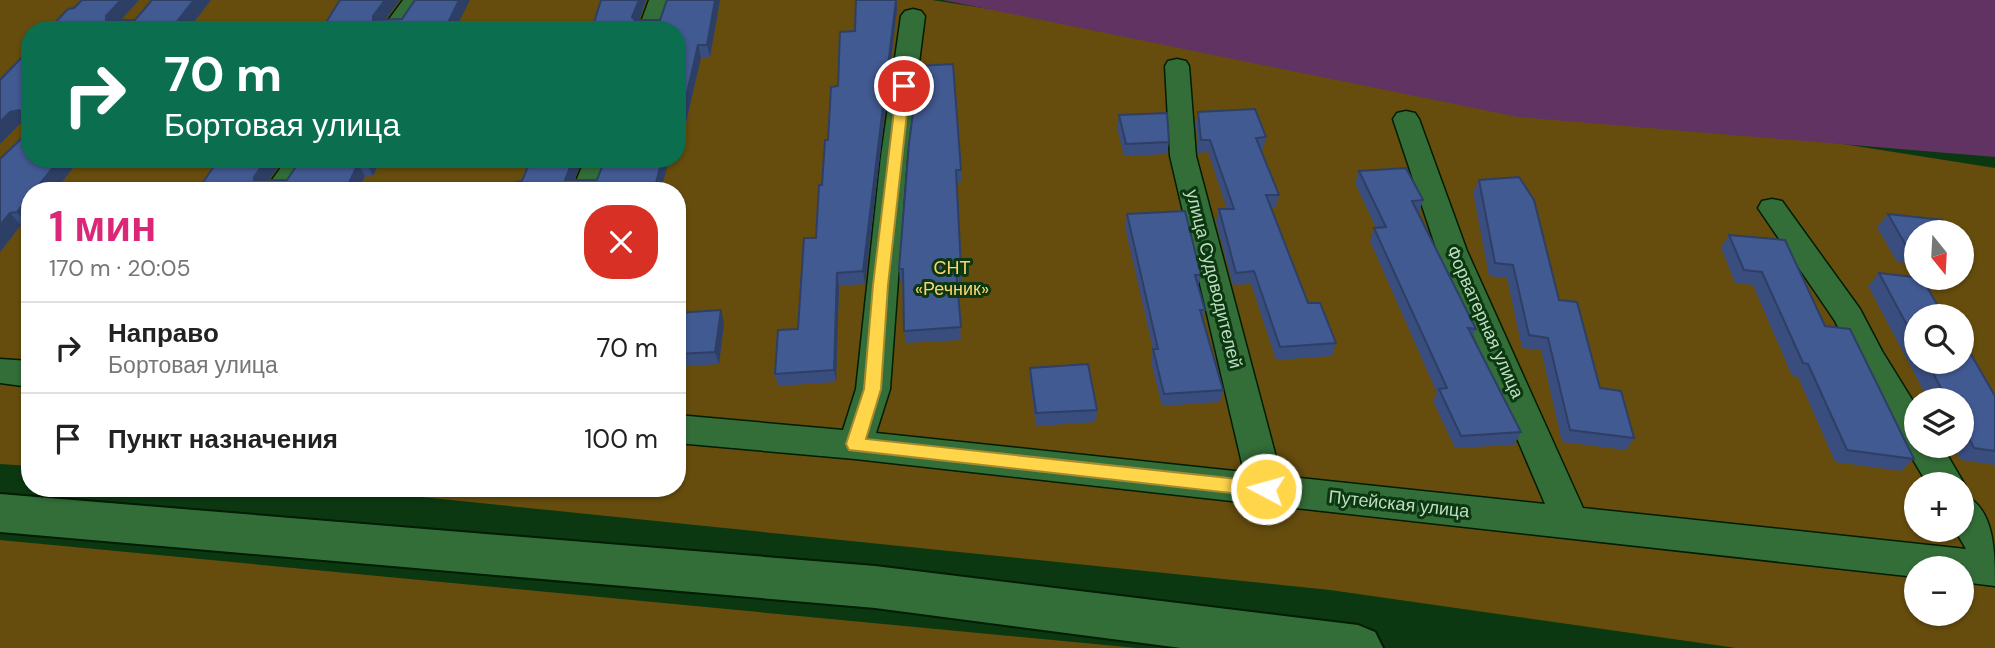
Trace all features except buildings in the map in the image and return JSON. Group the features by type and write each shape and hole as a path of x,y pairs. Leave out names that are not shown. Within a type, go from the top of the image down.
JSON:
{"street":[{"path":"399,21 414,0"},
{"path":"653,21 660,0"},
{"path":"855,444 873,389 893,169 913,16"},
{"name":"улица Судоводителей","path":"1177,66 1183,156 1266,489"},
{"name":"Форватерная улица","path":"1406,119 1452,251 1571,522"},
{"path":"1772,208 1849,317 1868,356 1904,415"},
{"path":"0,371 21,373"},
{"name":"Путейская улица","path":"686,430 855,444 1995,569"},
{"path":"0,513 875,587 1358,648"},
{"path":"1974,529 1995,563"}],"green space":[{"name":"СНТ «Речник»","path":"0,0 932,0 1995,168 1995,648 1736,648 1330,590 421,497 686,497 686,182 21,182 21,465 0,464"},
{"path":"0,540 1137,648 0,648"}],"shaded area":[{"path":"943,0 1995,0 1995,157 1518,117"}],"route":[{"path":"904,86 894,156 873,389 855,444 1266,489"}]}
